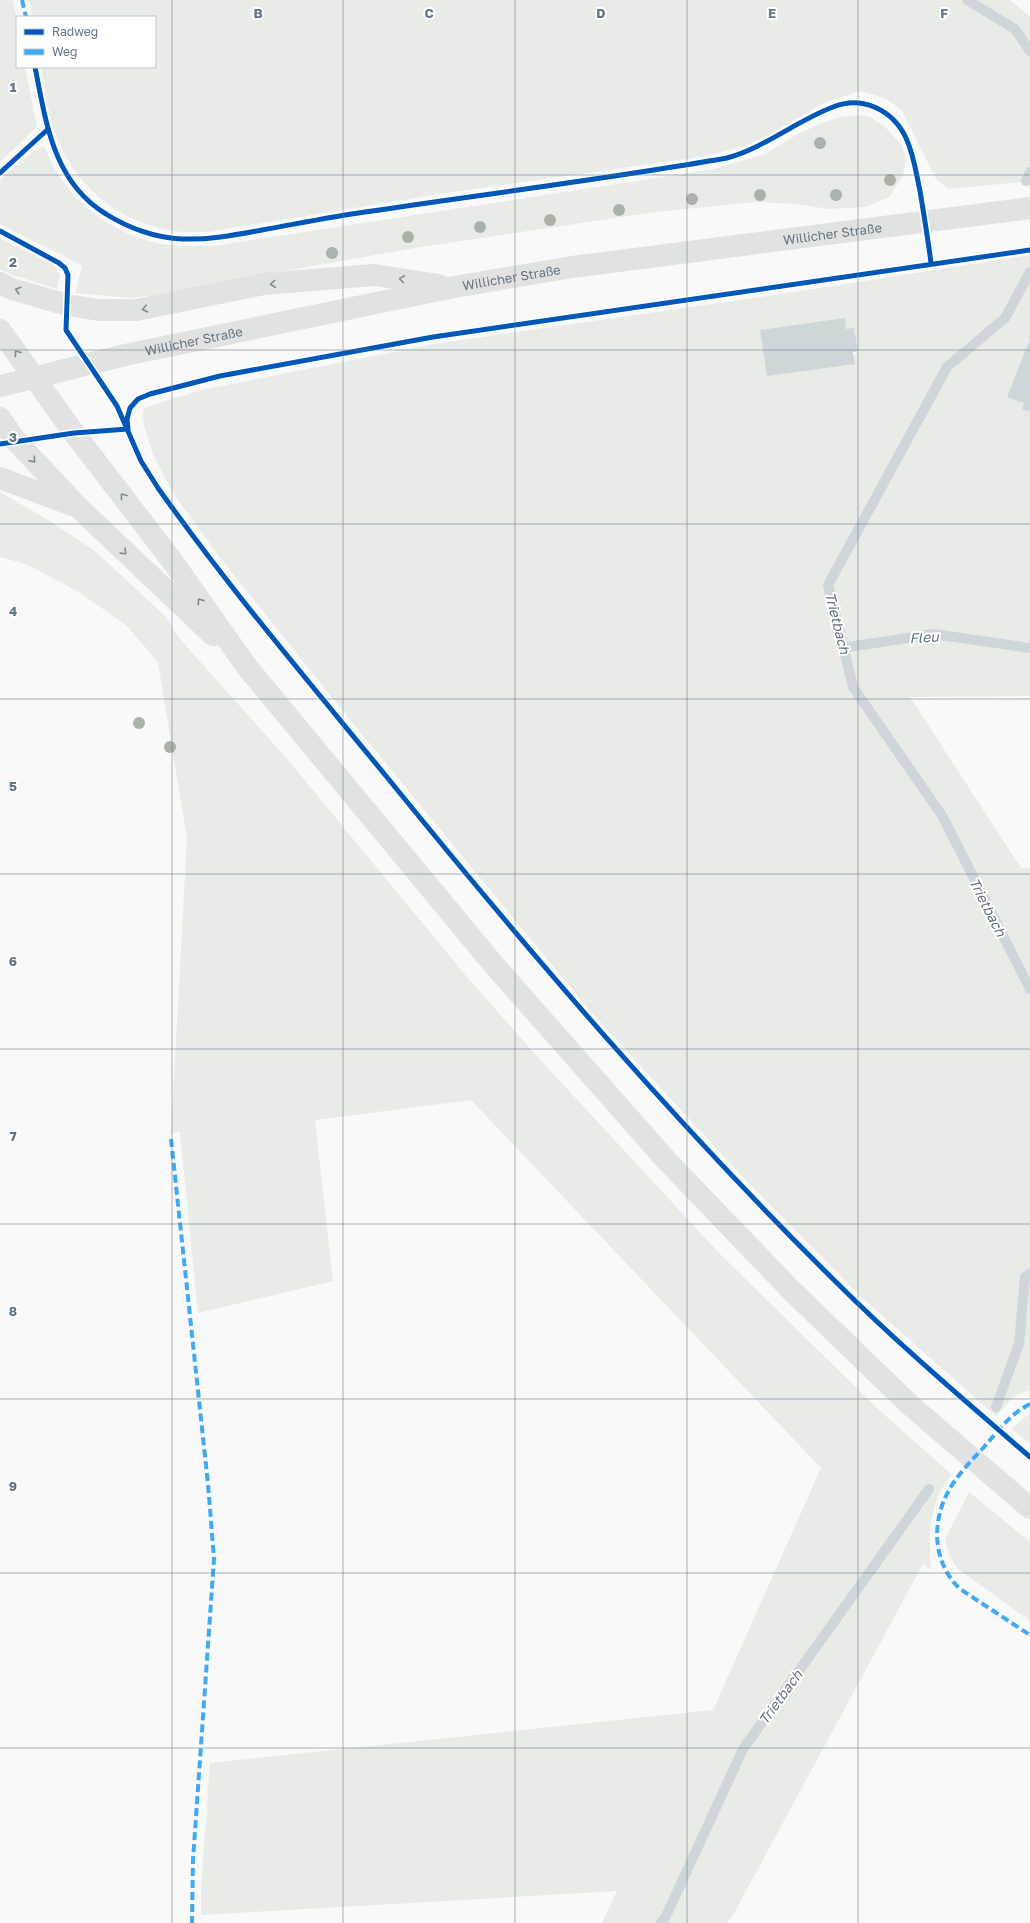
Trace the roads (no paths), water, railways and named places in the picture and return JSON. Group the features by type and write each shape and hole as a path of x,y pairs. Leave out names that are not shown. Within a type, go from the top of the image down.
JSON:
{"main road":[{"name":"Willicher Straße","path":"0,386 125,355 454,287 572,267 1030,208"},
{"path":"0,283 12,289 67,305 107,310 136,310 264,284 374,275 454,287"},
{"path":"0,330 74,433 173,562 247,667 494,965 667,1161 791,1290 910,1405 1030,1508"},
{"path":"0,418 16,441 79,508 247,667"},
{"path":"0,478 79,508"}],"waterway":[{"name":"Trietbach","path":"967,0 1015,29 1030,51"},
{"name":"Trietbach","path":"1026,181 1030,172"},
{"name":"Trietbach","path":"1030,272 1005,318 947,367 828,585 853,687 943,817 1030,989"},
{"name":"Fleu","path":"842,648 934,634 1030,648"},
{"name":"Trietbach","path":"996,1407 1019,1344 1025,1277 1030,1274"},
{"name":"Trietbach","path":"661,1923 666,1916 743,1749 929,1489"}]}
